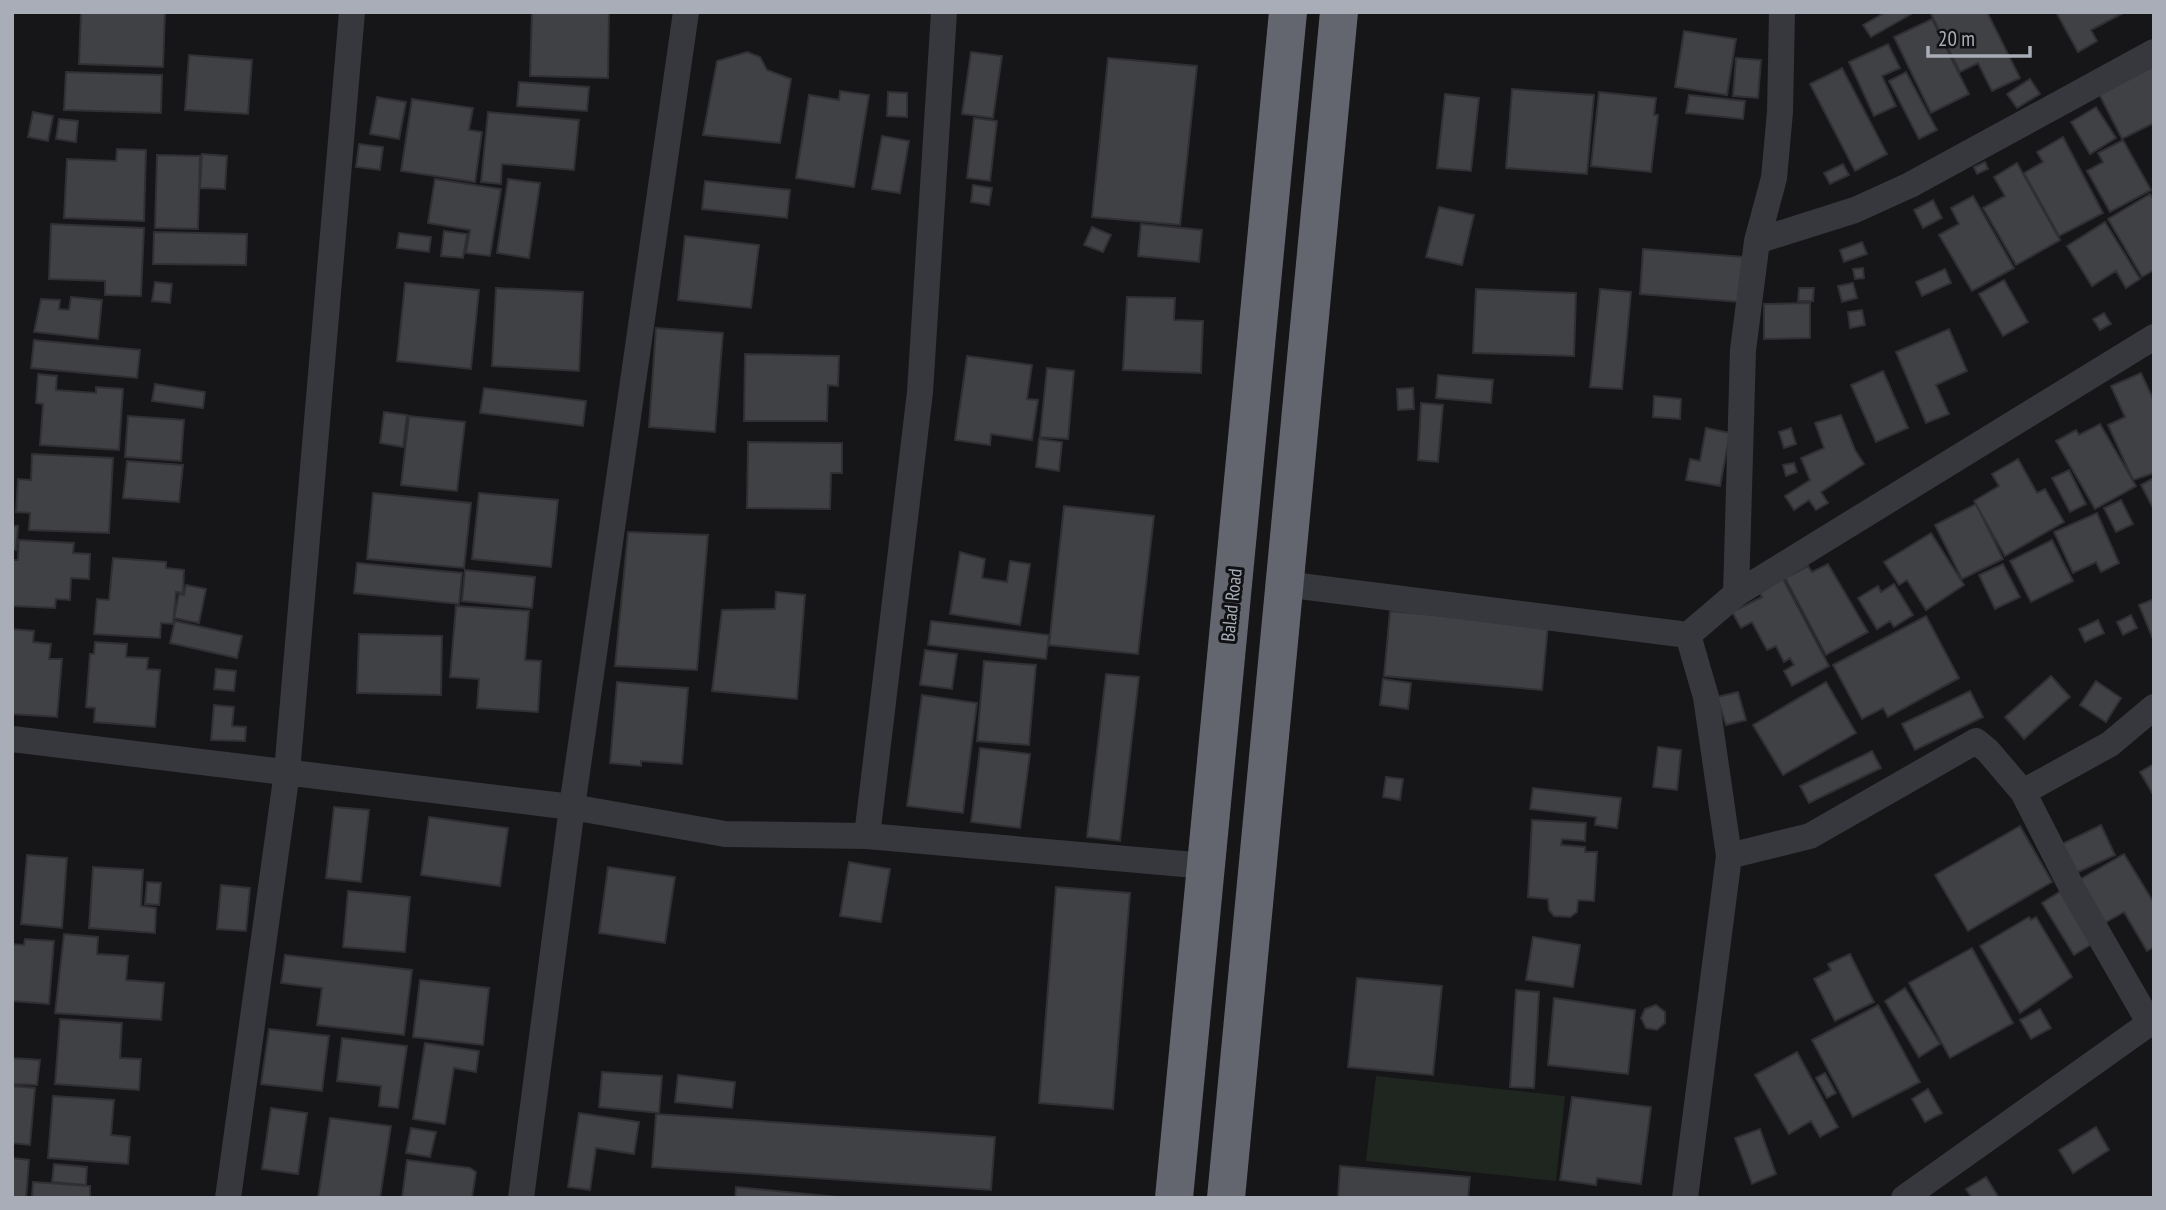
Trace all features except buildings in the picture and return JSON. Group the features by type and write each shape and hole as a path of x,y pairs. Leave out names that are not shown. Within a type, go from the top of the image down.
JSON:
{"highway":[{"name":"Balad Road","path":"1174,1198 1288,12"},
{"path":"1226,1198 1339,12"}],"street":[{"path":"228,1198 287,772 352,12"},
{"path":"521,1198 572,807 686,12"},
{"path":"867,836 920,392 944,12"},
{"path":"1736,594 1743,349 1758,241 1774,178 1780,112 1782,12"},
{"path":"1758,241 1855,210 1910,185 2154,52"},
{"path":"1284,584 1688,635 1736,594 1838,534 1907,488 2154,337"},
{"path":"1685,1198 1729,856 1706,697 1688,635"},
{"path":"2023,792 2110,744 2154,707"},
{"path":"12,739 572,807 725,834 867,836 1206,866"},
{"path":"1729,856 1810,836 1976,741 1989,751 2023,792 2073,890 2151,1021 1904,1198"}],"shaded area":[{"path":"1376,1076 1565,1096 1556,1181 1366,1161"}]}
